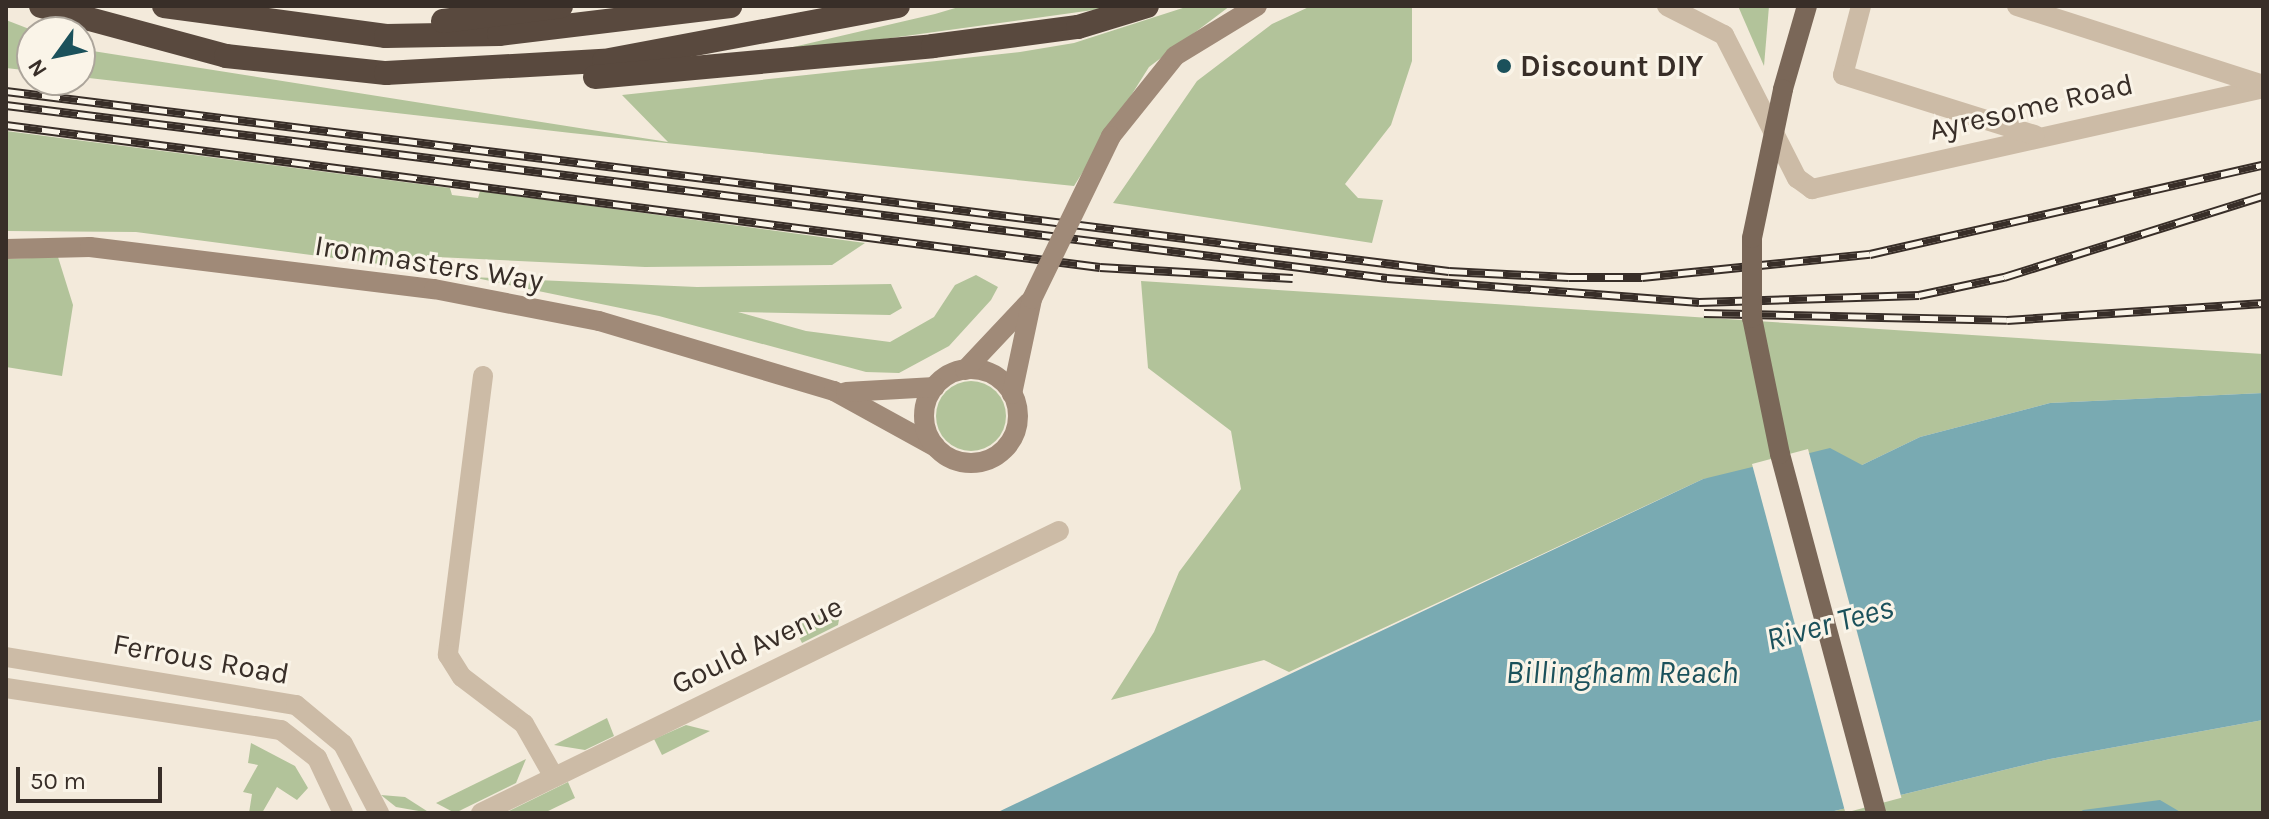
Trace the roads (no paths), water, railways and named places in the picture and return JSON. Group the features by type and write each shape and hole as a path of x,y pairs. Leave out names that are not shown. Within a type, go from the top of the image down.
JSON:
{"highway":[{"path":"41,6 226,56 386,73 474,72 604,61 898,6"},
{"path":"164,6 305,31 499,34 730,6"},
{"path":"305,31 561,6"},
{"path":"474,72 539,82 933,46 1078,27 1147,6"}],"main road":[{"path":"1793,6 1793,57"},
{"path":"1807,6 1783,89 1752,254 1760,375 1876,813"}],"street":[{"name":"Ironmasters Way","path":"6,249 90,247 434,289 599,321 834,391 967,463 1000,454 1018,424 1012,394 1032,299 1111,136 1175,56 1257,6"},
{"name":"Ayresome Road","path":"1667,6 1707,20 1724,35 1797,178 1812,189 2263,86"},
{"path":"1861,6 1843,75 2035,136"},
{"path":"2017,6 2263,86"},
{"name":"Ironmasters Way","path":"834,391 935,387 965,370 1032,299"},
{"path":"965,370 991,374 1012,394"},
{"path":"483,376 448,655 462,677 524,724 554,777"},
{"path":"935,387 925,415 936,447"},
{"name":"Gould Avenue","path":"481,813 1059,531"},
{"name":"Ferrous Road","path":"6,657 296,705 343,744 379,813"},
{"name":"Ferrous Road","path":"6,688 281,730 317,758 343,813"}],"water":[{"path":"2263,393 2263,720 2050,759 1826,813 996,813 1703,479 1830,448 1862,465 1920,437 2050,403"},
{"path":"2160,800 2182,813 2079,813 2083,810"}],"railway":[{"path":"6,91 1449,271 1569,277 1642,277 1870,254 2263,165"},
{"path":"6,105 1387,278 1699,302 1919,295 2004,277 2263,196"},
{"path":"6,125 1100,267 1293,278"},
{"path":"1704,313 2007,320 2263,303"}],"place":[{"name":"Discount DIY","path":"1504,66"}],"water label":[{"name":"River Tees","path":"1830,624"},
{"name":"Billingham Reach","path":"1622,673"}]}
